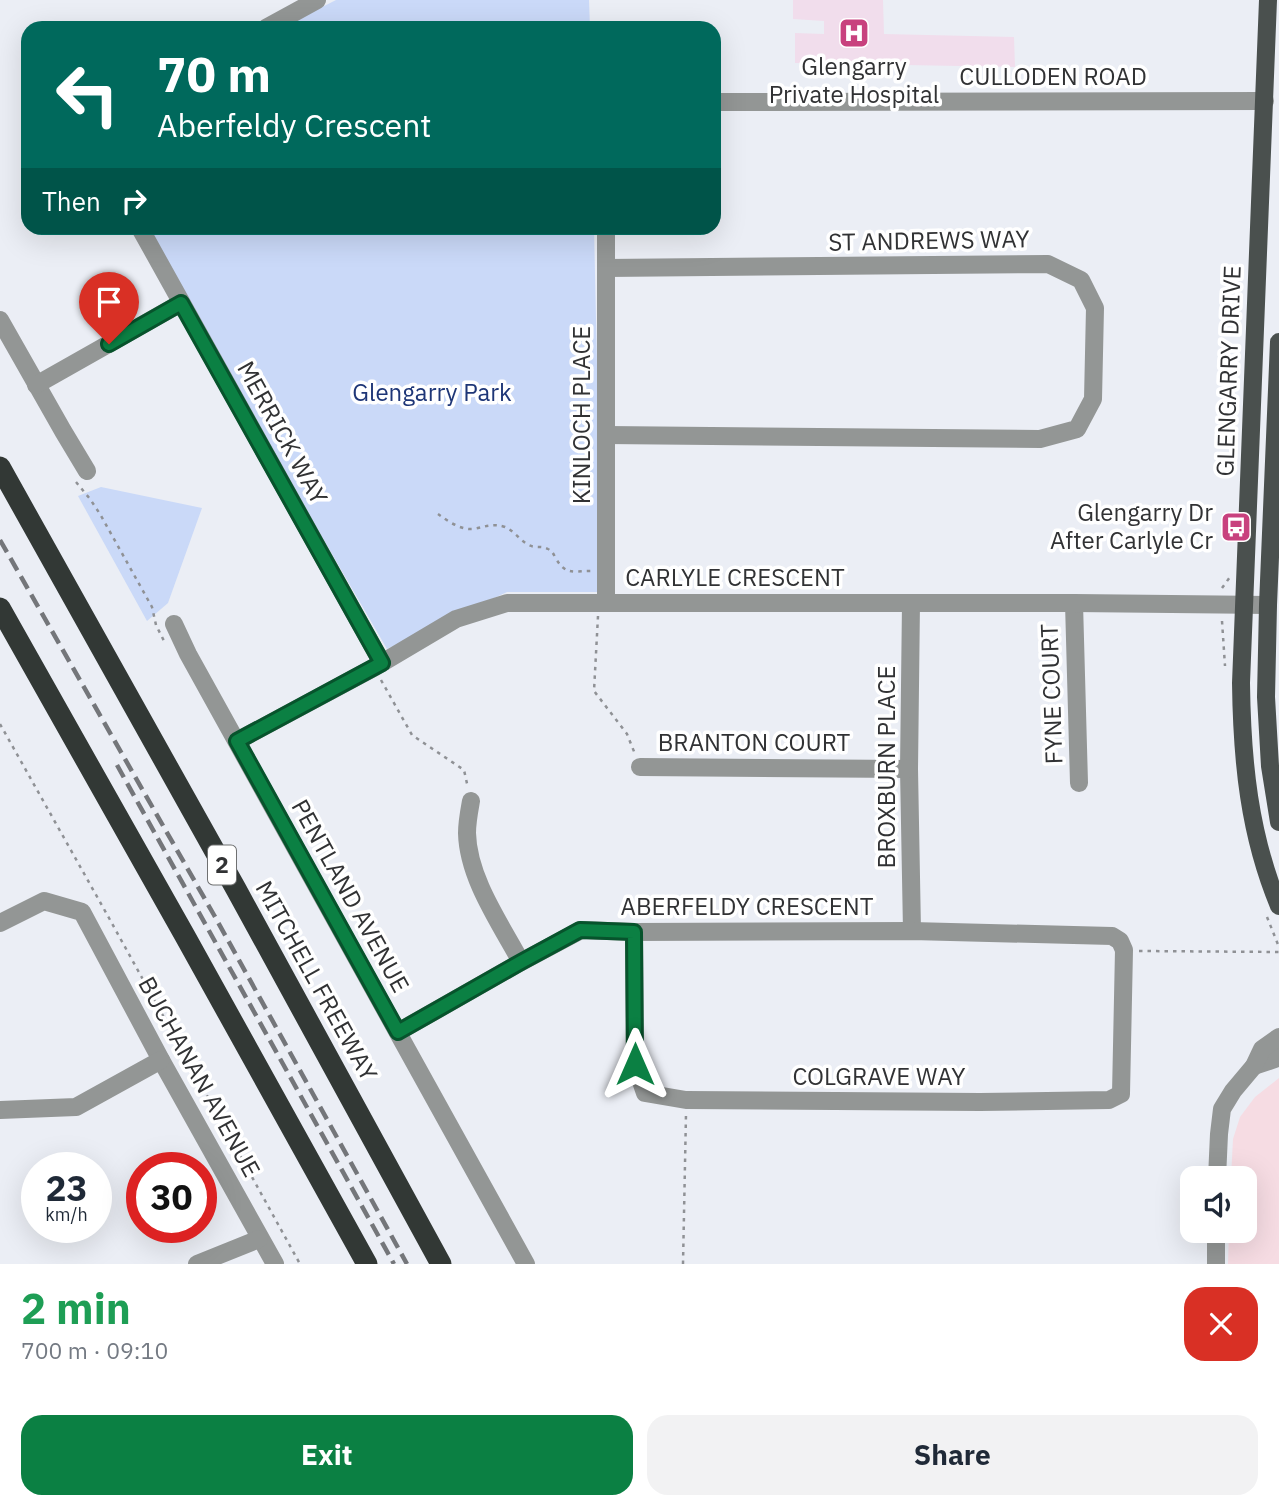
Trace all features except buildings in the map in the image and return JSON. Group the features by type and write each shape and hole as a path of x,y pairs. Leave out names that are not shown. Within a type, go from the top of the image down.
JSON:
{"highway":[{"name":"MITCHELL FREEWAY","path":"0,467 441,1264"},
{"path":"0,608 367,1264"}],"main road":[{"name":"GLENGARRY DRIVE","path":"1268,0 1241,683 1242,738 1253,823 1266,875 1279,906"},
{"name":"GLENGARRY DRIVE","path":"1279,342 1277,463 1268,605 1266,697 1270,766 1279,822"}],"street":[{"path":"279,21 317,0"},
{"name":"CULLODEN ROAD","path":"721,102 1265,101"},
{"name":"MERRICK WAY","path":"144,235 378,665"},
{"name":"KINLOCH PLACE","path":"602,602 606,571 606,235"},
{"name":"ST ANDREWS WAY","path":"606,268 1048,264 1081,280 1095,308 1093,399 1077,429 1040,439 606,435"},
{"path":"36,385 181,303"},
{"path":"0,320 87,471"},
{"name":"CARLYLE CRESCENT","path":"237,741 378,665 456,619 507,603 1268,605"},
{"name":"FYNE COURT","path":"1074,603 1079,783"},
{"name":"BROXBURN PLACE","path":"911,604 909,769 912,931"},
{"name":"PENTLAND AVENUE","path":"174,624 188,654 526,1264"},
{"name":"BRANTON COURT","path":"640,767 909,769"},
{"path":"471,801 467,832 471,863 480,886 521,962"},
{"name":"BUCHANAN AVENUE","path":"0,923 44,901 82,912 275,1264"},
{"name":"ABERFELDY CRESCENT","path":"398,1032 580,930 912,931 1112,936 1122,946"},
{"name":"COLGRAVE WAY","path":"634,932 635,1064 645,1093 686,1100 1109,1100 1121,1094 1122,946"},
{"path":"1218,1166 1222,1109 1254,1066 1262,1049 1279,1037"},
{"path":"1254,1066 1279,1056"},
{"path":"0,1110 76,1107 161,1060"},
{"path":"197,1264 259,1238"},
{"path":"1216,1243 1216,1264"}],"path":[{"path":"438,514 464,529 493,525 504,527 532,547 546,547 552,551 562,568 567,571 606,571"},
{"path":"602,602 594,691 628,734 640,767"},
{"path":"378,665 412,735 464,771 471,801"},
{"path":"0,724 300,1264"},
{"path":"1122,946 1279,952"},
{"path":"683,1264 686,1100"}],"shaded area":[{"name":"Glengarry Private Hospital","path":"793,0 883,0 884,34 1014,37 1015,67 795,63 795,33 824,34 824,21 793,19"},
{"path":"1279,1078 1279,1264 1228,1264 1229,1243 1257,1243 1257,1166 1232,1166 1233,1139 1240,1117 1255,1097"}],"green space":[{"path":"336,0 589,0 590,21 295,21"},
{"name":"Glengarry Park","path":"147,235 594,235 602,592 507,592 387,649"},
{"path":"101,487 202,508 168,603 147,621 78,496"}],"railway":[{"path":"0,540 214,915 407,1264"},
{"path":"117,765 394,1264"}],"place":[{"name":"Glengarry Private Hospital","path":"854,33"},
{"name":"Glengarry Dr After Carlyle Cr","path":"1236,527"}],"route":[{"path":"109,344 181,303 382,663 237,741 398,1032 580,930 634,932 635,1064"}]}
